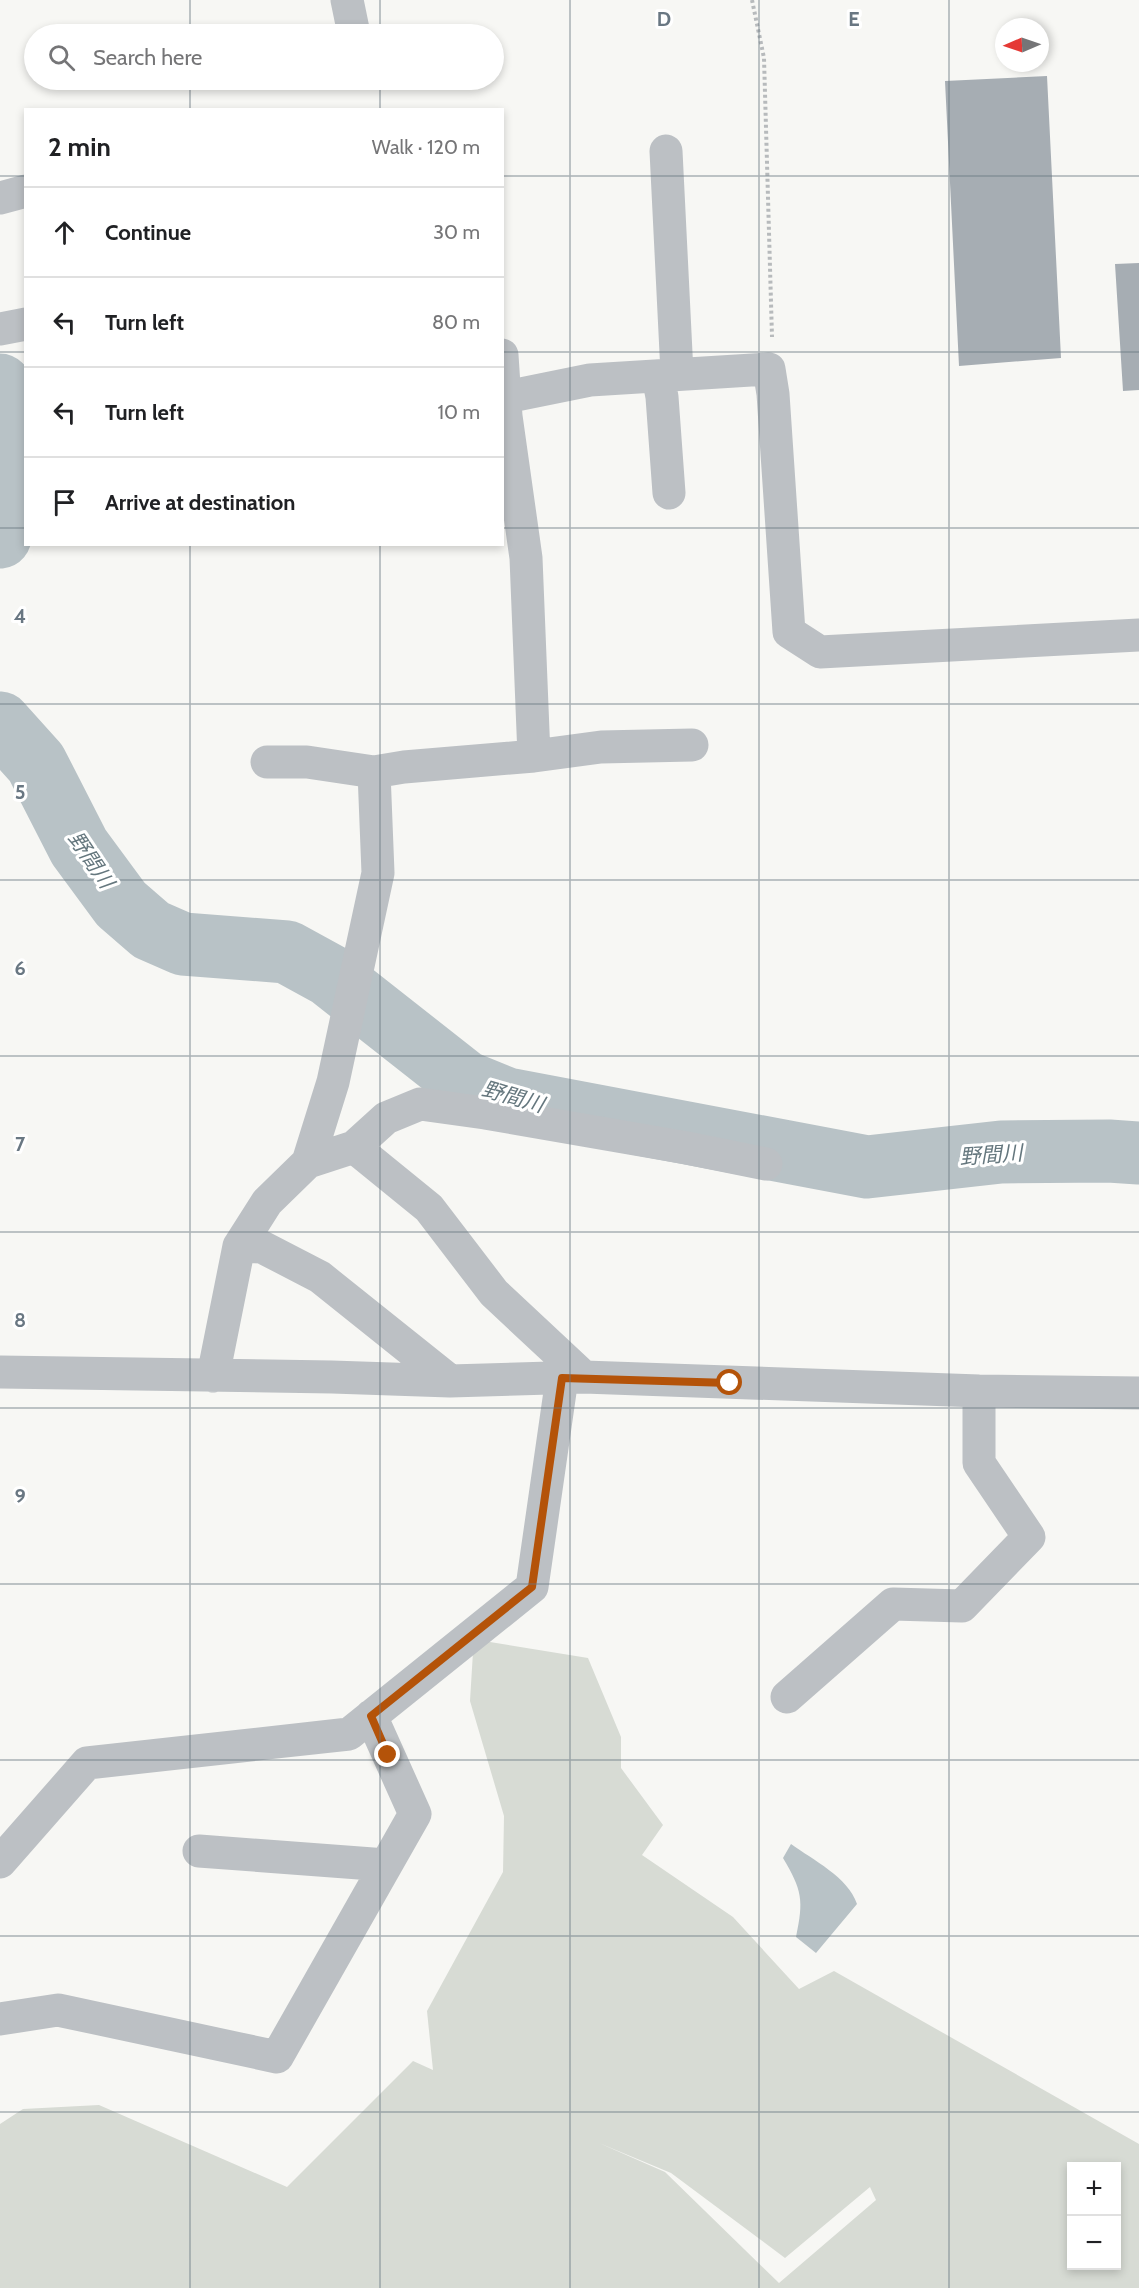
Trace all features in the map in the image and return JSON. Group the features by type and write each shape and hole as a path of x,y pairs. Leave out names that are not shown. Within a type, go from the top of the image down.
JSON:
{"street":[{"path":"347,0 352,24"},
{"path":"666,151 669,493"},
{"path":"0,198 24,192"},
{"path":"0,329 24,324"},
{"path":"505,410 590,380 769,369 773,394 789,632 820,652 1139,635"},
{"path":"504,392 526,558 534,756"},
{"path":"267,762 307,762 374,772 601,747 692,745"},
{"path":"308,1162 333,1082 378,873 374,772"},
{"path":"213,1376 239,1246 267,1202 308,1162 354,1147 386,1118 420,1104 687,1148 766,1164"},
{"path":"354,1147 429,1208 494,1293 573,1378"},
{"path":"239,1246 262,1247 320,1276 450,1381"},
{"path":"0,1372 450,1381 573,1378 979,1391 1139,1393"},
{"path":"0,1862 87,1763 349,1734 532,1587 573,1378"},
{"path":"787,1697 893,1604 962,1606 1029,1537 979,1462 979,1391"},
{"path":"0,2019 58,2010 277,2057 415,1814 371,1716"},
{"path":"199,1851 386,1865"}],"path":[{"path":"752,0 764,58 773,358 769,369"}],"shaded area":[{"path":"484,1641 588,1658 621,1737 621,1768 663,1825 642,1855 733,1917 799,1989 834,1971 1139,2144 1139,2288 0,2288 0,2124 23,2109 99,2105 287,2187 413,2061 433,2070 427,2011 503,1872 504,1816 470,1701 473,1652","holes":["599,2143 671,2173 785,2258 870,2187 876,2200 779,2283 665,2172"]},
{"path":"791,1844 838,1877 846,1885 857,1904 816,1953 796,1937 800,1896 798,1887 783,1858"}],"building":[{"path":"1047,76 1061,358 959,366 945,81"},
{"path":"1139,263 1139,390 1123,391 1115,264"}],"waterway":[{"name":"野間川","path":"0,385 22,407 24,414"},
{"name":"野間川","path":"0,537 24,461"},
{"name":"野間川","path":"0,723 36,763 79,847 121,904 151,930 183,944 287,952 329,975 465,1082 507,1099 867,1167 1001,1152 1139,1153"}],"route":[{"path":"388,1755 371,1716 532,1587 562,1378 730,1383"}]}
